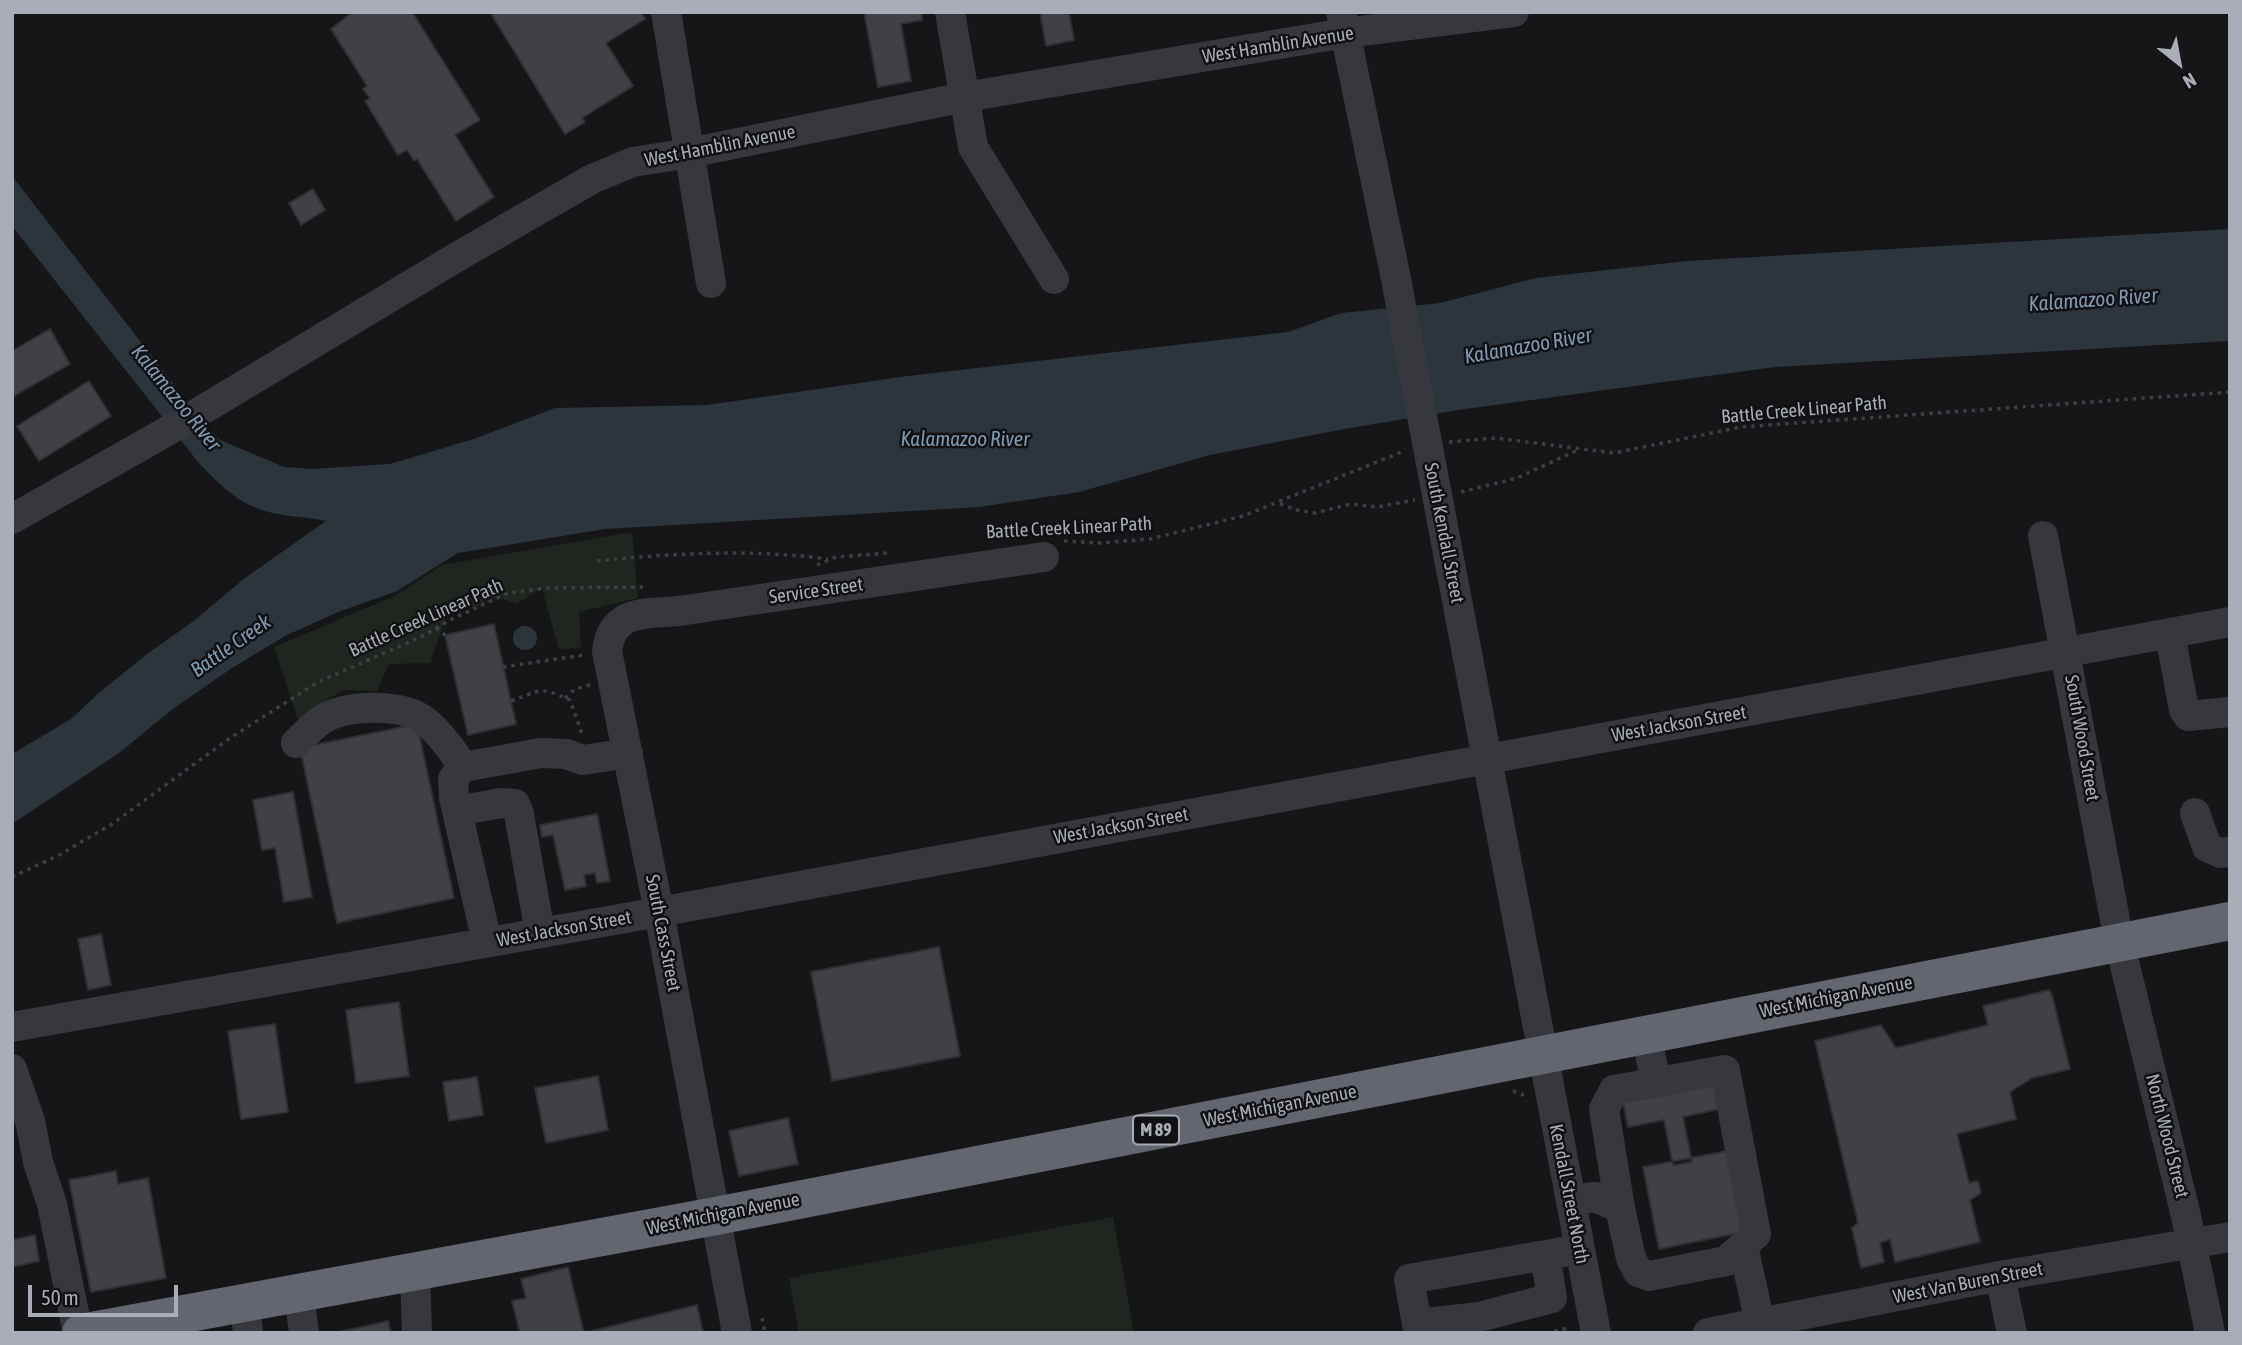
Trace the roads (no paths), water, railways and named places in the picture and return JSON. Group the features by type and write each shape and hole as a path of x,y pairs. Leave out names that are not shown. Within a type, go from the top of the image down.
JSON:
{"highway":[{"name":"West Michigan Avenue","path":"84,1333 246,1318 299,1293 716,1216 2230,921"}],"street":[{"path":"666,12 710,283"},
{"path":"950,12 972,147 1054,279"},
{"name":"West Hamblin Avenue","path":"12,519 163,433 592,179 634,162 1343,23 1514,12"},
{"name":"South Kendall Street","path":"1343,23 1395,274 1542,1056"},
{"name":"South Wood Street","path":"2043,536 2119,941"},
{"name":"Service Street","path":"607,650 611,632 622,619 640,614 679,611 1053,549"},
{"name":"West Jackson Street","path":"12,1027 659,912 2230,622"},
{"path":"2170,634 2184,710 2188,716 2230,712"},
{"name":"South Cass Street","path":"607,650 737,1333"},
{"path":"296,743 324,718 353,709 400,711 425,721 442,738 463,767"},
{"path":"487,942 457,811 453,779 463,767 541,753 566,754 583,760 628,753"},
{"path":"457,811 501,803 514,804 520,814 540,933"},
{"path":"2196,813 2207,848 2220,853 2230,852"},
{"name":"North Wood Street","path":"2119,941 2192,1244 2210,1333"},
{"path":"1646,1035 1656,1082"},
{"name":"Kendall Street North","path":"1542,1056 1596,1333"},
{"path":"12,1069 30,1121 38,1162 52,1204 84,1333"},
{"path":"1725,1070 1756,1234 1726,1261 1649,1276 1638,1272 1631,1258 1620,1208 1604,1109 1614,1090 1725,1070"},
{"path":"1570,1200 1595,1197 1620,1208"},
{"name":"West Van Buren Street","path":"1708,1333 2000,1276 2230,1237"},
{"path":"1743,1246 1760,1322"},
{"path":"1545,1255 1559,1307 1417,1324 1409,1279 1545,1255 1580,1250"},
{"path":"415,1271 417,1333"},
{"path":"2000,1276 2012,1333"},
{"path":"299,1293 304,1333"}],"water":[{"name":"Kalamazoo River","path":"12,176 206,426 220,440 284,467 312,469 390,464 474,439 555,408 707,405 908,376 1288,332 1341,313 1440,303 1536,278 1687,261 2230,229 2230,341 1775,367 1458,410 1344,429 1210,455 1079,492 979,507 605,529 458,553 397,591 338,612 285,636 232,668 174,708 119,753 12,824 12,754 71,719 147,654 195,620 245,578 326,521 281,515 254,507 231,493 198,462 12,226"},
{"path":"525,626 533,630 537,638 533,646 525,650 517,646 513,638 517,630"}],"water label":[{"name":"Battle Creek","path":"231,646"}]}
